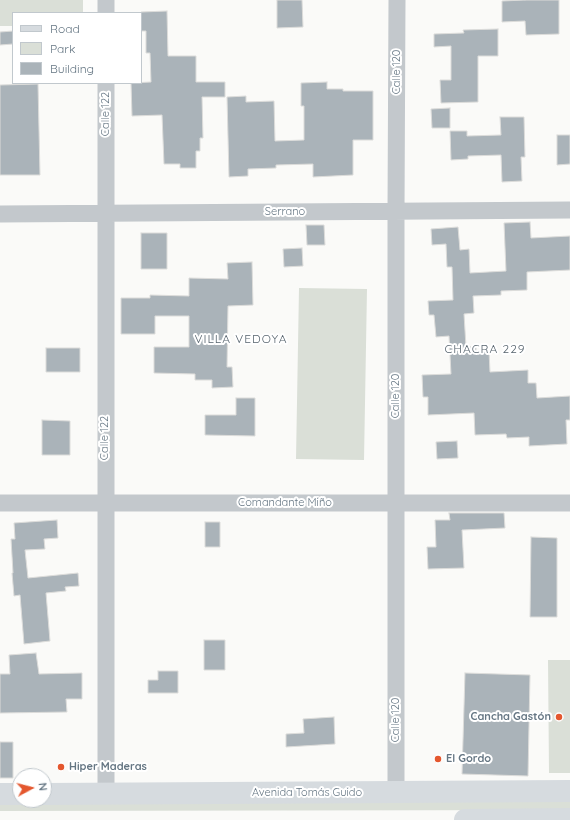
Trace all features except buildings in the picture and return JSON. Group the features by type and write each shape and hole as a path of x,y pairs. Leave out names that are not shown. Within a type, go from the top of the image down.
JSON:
{"main road":[{"name":"Avenida Tomás Guido","path":"52,794 570,791"},
{"path":"0,794 12,794"},
{"path":"464,820 570,819"}],"street":[{"path":"106,0 106,12"},
{"name":"Calle 120","path":"396,792 397,0"},
{"name":"Calle 122","path":"106,84 106,794"},
{"name":"Serrano","path":"0,214 570,210"},
{"name":"Comandante Miño","path":"0,503 570,503"}],"green space":[{"path":"0,0 83,0 83,12 12,12 12,26 0,26"},
{"path":"299,288 367,289 364,460 296,459"},
{"name":"Cancha Gastón","path":"548,660 570,660 570,773 549,773"},
{"path":"570,798 570,810 0,811 0,799 12,799 12,808 52,808 52,800"}],"place":[{"name":"Cancha Gastón","path":"559,717"},
{"name":"El Gordo","path":"438,759"},
{"name":"Hiper Maderas","path":"61,767"}],"district":[{"name":"VILLA VEDOYA","path":"241,339"},
{"name":"CHACRA 229","path":"485,349"}]}
